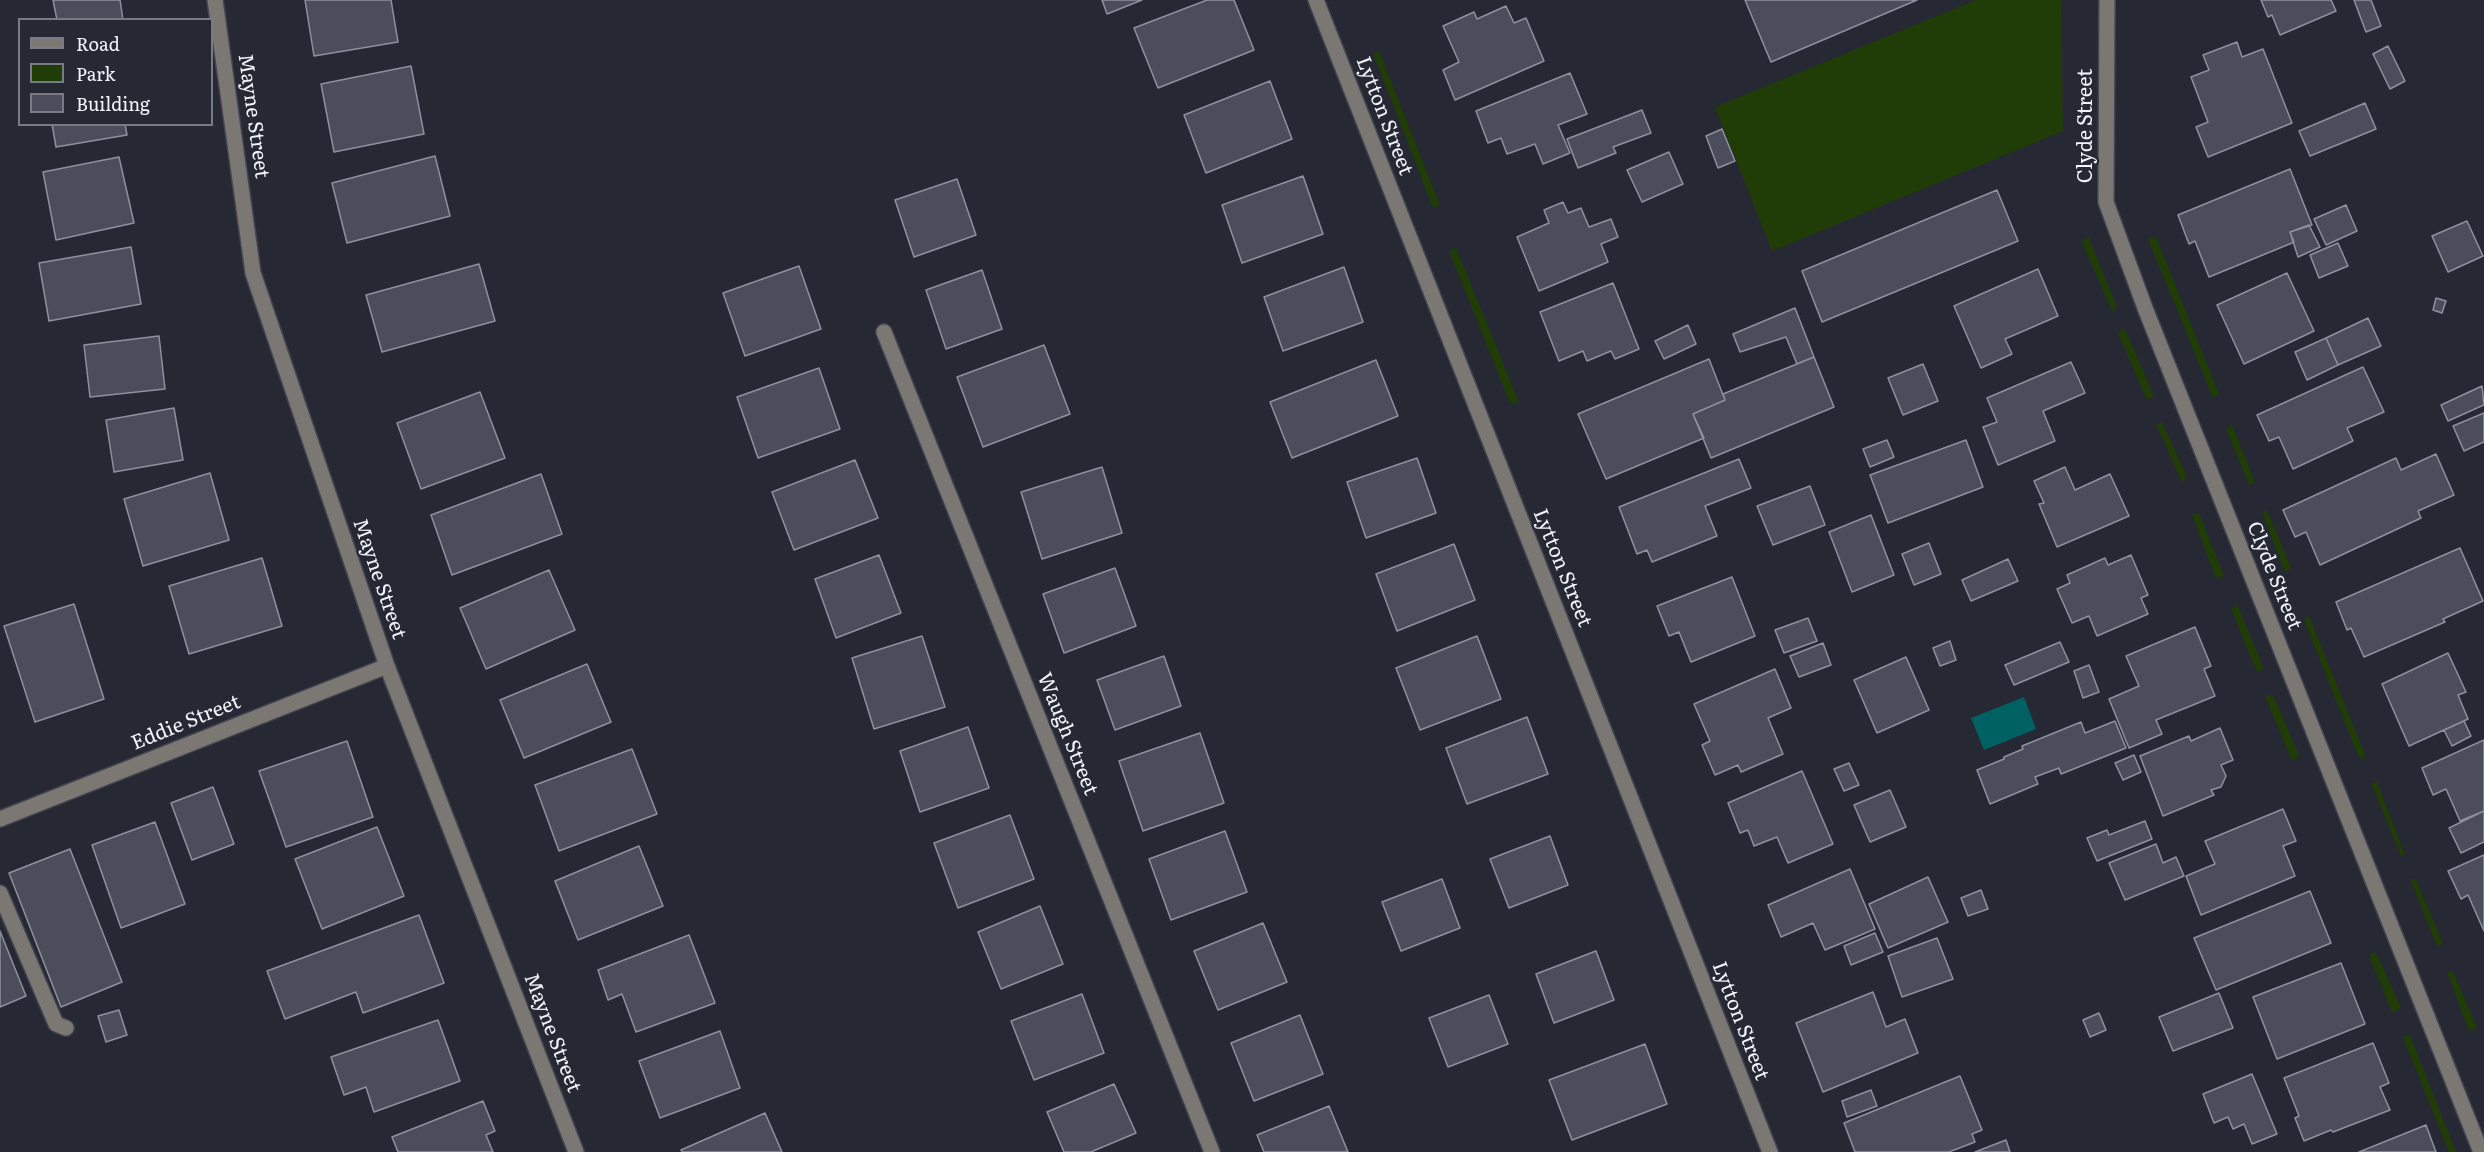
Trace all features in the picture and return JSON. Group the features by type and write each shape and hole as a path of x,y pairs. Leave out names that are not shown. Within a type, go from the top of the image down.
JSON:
{"street":[{"name":"Mayne Street","path":"215,0 253,273 387,666 576,1152"},
{"name":"Lytton Street","path":"1316,0 1770,1152"},
{"name":"Clyde Street","path":"2107,0 2106,202 2145,308 2481,1152"},
{"name":"Waugh Street","path":"884,332 1212,1152"},
{"name":"Eddie Street","path":"0,819 387,666"},
{"path":"0,893 56,1024 66,1028"}],"green space":[{"path":"1976,0 2061,0 2063,131 1772,251 1715,107"},
{"path":"1379,51 1440,205 1433,208 1373,53"},
{"path":"2088,236 2117,307 2112,311 2082,242"},
{"path":"2156,237 2219,394 2213,398 2148,239"},
{"path":"1456,248 1519,402 1510,403 1449,251"},
{"path":"2125,329 2154,396 2147,400 2118,333"},
{"path":"2162,422 2187,477 2182,482 2156,424"},
{"path":"2232,425 2255,482 2249,485 2226,429"},
{"path":"2267,510 2291,568 2285,572 2262,513"},
{"path":"2199,513 2224,576 2216,578 2192,515"},
{"path":"2237,604 2264,669 2257,672 2231,609"},
{"path":"2309,616 2366,757 2359,758 2304,620"},
{"path":"2273,695 2299,755 2292,761 2265,696"},
{"path":"2377,782 2405,855 2401,856 2371,783"},
{"path":"2410,879 2416,879 2443,944 2437,946"},
{"path":"2376,952 2401,1008 2392,1012 2369,955"},
{"path":"2453,971 2477,1028 2469,1031 2447,972"},
{"path":"2410,1035 2456,1152 2449,1152 2403,1037"}],"shaded area":[{"path":"2024,697 2036,729 1984,750 1971,718"}],"building":[{"path":"53,0 120,0 123,18 57,18"},
{"path":"305,0 391,0 398,42 314,56"},
{"path":"1102,0 1142,0 1107,14"},
{"path":"1207,0 1234,0 1254,50 1158,88 1134,28"},
{"path":"1745,0 1917,0 1771,62"},
{"path":"2261,0 2331,0 2336,11 2280,35 2272,15 2268,17"},
{"path":"2354,0 2371,0 2381,26 2366,32"},
{"path":"1506,6 1514,23 1526,18 1544,61 1455,100 1443,70 1459,62 1443,26 1474,12 1477,19"},
{"path":"2237,42 2242,57 2263,49 2292,123 2208,157 2196,127 2208,122 2191,77 2209,70 2203,55"},
{"path":"2388,46 2405,81 2390,89 2373,54"},
{"path":"411,66 424,134 334,152 321,84"},
{"path":"1570,73 1587,114 1558,125 1570,153 1543,164 1535,144 1507,154 1501,138 1488,143 1476,111"},
{"path":"1270,81 1292,139 1206,173 1184,115"},
{"path":"2365,103 2376,129 2310,156 2299,131"},
{"path":"1642,110 1651,133 1613,147 1616,153 1578,168 1567,139"},
{"path":"52,126 125,126 127,135 56,147"},
{"path":"1722,129 1735,161 1718,168 1706,136"},
{"path":"1669,152 1683,184 1642,202 1627,170"},
{"path":"435,156 450,216 347,243 332,183"},
{"path":"119,157 134,223 56,240 43,172"},
{"path":"2290,169 2312,225 2290,232 2294,242 2209,277 2195,241 2189,244 2178,215"},
{"path":"1303,176 1323,234 1242,263 1222,205"},
{"path":"957,179 976,235 914,257 895,200"},
{"path":"1997,190 2018,241 1822,322 1802,271"},
{"path":"1563,202 1568,213 1581,208 1589,227 1611,219 1618,237 1601,244 1608,262 1539,291 1517,237 1549,223 1544,210"},
{"path":"2346,205 2357,231 2326,245 2314,219"},
{"path":"2467,221 2483,256 2448,272 2432,236"},
{"path":"2309,225 2320,247 2298,257 2290,232"},
{"path":"2338,243 2348,266 2319,278 2310,255"},
{"path":"131,247 141,304 49,321 39,263"},
{"path":"479,264 495,321 382,352 366,295"},
{"path":"799,266 821,329 745,356 723,293"},
{"path":"1344,267 1363,322 1283,351 1264,297"},
{"path":"2038,269 2058,316 2005,339 2012,354 1981,368 1954,306"},
{"path":"982,270 1002,329 946,349 926,290"},
{"path":"2287,273 2314,331 2244,364 2217,305"},
{"path":"1613,283 1639,349 1615,359 1611,351 1587,361 1583,351 1559,361 1540,312"},
{"path":"2436,298 2446,301 2442,313 2433,310"},
{"path":"1795,308 1814,357 1797,364 1786,337 1740,352 1733,334"},
{"path":"2368,318 2381,346 2338,365 2326,338"},
{"path":"1688,325 1696,344 1664,359 1655,341"},
{"path":"159,336 165,389 90,397 84,345"},
{"path":"2326,338 2338,365 2307,380 2295,352"},
{"path":"1044,345 1070,414 983,447 957,377"},
{"path":"1814,357 1834,407 1711,458 1693,414 1725,400 1723,394"},
{"path":"1709,359 1725,400 1693,414 1704,438 1606,479 1578,414"},
{"path":"1376,360 1398,416 1292,458 1270,402"},
{"path":"2071,362 2085,393 2043,411 2055,441 1998,465 1983,427 1997,422 1987,398"},
{"path":"1923,364 1938,401 1903,415 1888,378"},
{"path":"2363,367 2384,412 2347,428 2353,441 2293,469 2279,437 2269,441 2257,415"},
{"path":"819,368 840,429 758,458 737,397"},
{"path":"2482,386 2484,405 2448,421 2441,405"},
{"path":"480,392 505,458 421,489 397,423"},
{"path":"174,408 183,460 114,472 106,420"},
{"path":"2484,413 2484,442 2464,451 2453,426"},
{"path":"1887,440 1894,457 1870,467 1863,449"},
{"path":"1966,440 1983,487 1888,523 1870,475"},
{"path":"2436,454 2454,495 2418,511 2421,518 2320,565 2306,532 2295,537 2283,510 2396,458 2401,470"},
{"path":"1417,458 1436,513 1366,538 1347,482"},
{"path":"1739,459 1751,488 1705,506 1717,536 1652,562 1647,550 1637,554 1619,507"},
{"path":"855,460 878,518 794,550 772,492"},
{"path":"1102,467 1122,533 1042,559 1021,492"},
{"path":"2065,467 2075,490 2110,474 2129,516 2057,547 2039,504 2044,503 2034,481"},
{"path":"210,473 229,540 143,566 124,499"},
{"path":"541,474 562,534 452,575 431,515"},
{"path":"1810,486 1825,525 1773,545 1757,506"},
{"path":"1871,515 1894,575 1852,592 1829,532"},
{"path":"1929,543 1941,574 1914,585 1902,554"},
{"path":"1454,544 1475,600 1397,631 1376,574"},
{"path":"2460,548 2483,601 2443,619 2445,622 2364,657 2351,628 2347,630 2336,602"},
{"path":"879,555 901,613 836,638 815,579"},
{"path":"2131,555 2148,595 2141,598 2148,614 2097,636 2089,616 2072,623 2057,589 2070,583 2067,575 2105,558 2108,565"},
{"path":"262,558 282,626 189,654 169,586"},
{"path":"2008,559 2018,581 1971,601 1962,580"},
{"path":"1115,568 1136,626 1064,653 1043,594"},
{"path":"549,570 575,630 486,669 460,608"},
{"path":"1732,577 1755,636 1691,662 1679,632 1669,636 1657,606"},
{"path":"74,604 104,699 35,722 4,626"},
{"path":"1808,618 1817,641 1784,653 1775,630"},
{"path":"2195,627 2211,666 2204,669 2215,696 2156,720 2162,734 2129,748 2109,699 2139,686 2126,656"},
{"path":"922,636 945,707 874,729 852,658"},
{"path":"1477,636 1501,699 1420,730 1396,668"},
{"path":"1950,641 1956,660 1940,666 1933,648"},
{"path":"2060,642 2069,662 2014,685 2005,665"},
{"path":"1823,643 1831,665 1799,677 1790,656"},
{"path":"2448,653 2466,692 2458,695 2468,719 2409,746 2382,684"},
{"path":"1164,656 1181,706 1115,730 1097,680"},
{"path":"1906,657 1929,710 1877,733 1854,680"},
{"path":"587,664 611,722 524,758 500,700"},
{"path":"2089,665 2099,692 2083,698 2074,671"},
{"path":"1775,669 1791,708 1768,718 1783,754 1741,772 1738,765 1715,775 1702,745 1710,741 1694,704"},
{"path":"1527,717 1548,774 1467,804 1446,748"},
{"path":"2115,721 2126,748 2061,774 2059,768 2035,777 2038,784 1990,804 1977,770 2023,749 2022,746 2081,722 2085,733"},
{"path":"2464,721 2471,736 2452,746 2444,730"},
{"path":"968,727 989,788 920,812 900,751"},
{"path":"2220,728 2233,760 2221,765 2226,776 2221,787 2211,790 2214,795 2163,816 2140,756 2189,736 2191,741"},
{"path":"1200,733 1224,803 1143,831 1119,761"},
{"path":"2484,740 2484,811 2460,821 2446,789 2433,795 2422,768"},
{"path":"347,741 373,817 286,847 259,771"},
{"path":"632,749 657,814 559,851 535,785"},
{"path":"2134,755 2141,772 2123,780 2115,763"},
{"path":"1849,763 1859,785 1844,791 1834,769"},
{"path":"1802,771 1833,844 1788,863 1777,837 1754,846 1748,830 1740,833 1728,803"},
{"path":"213,787 234,844 192,860 171,803"},
{"path":"1890,790 1906,827 1870,842 1854,805"},
{"path":"2283,809 2296,841 2283,846 2295,876 2201,915 2186,876 2215,864 2205,841"},
{"path":"2484,811 2484,842 2461,853 2449,828"},
{"path":"1010,815 1034,879 958,908 934,843"},
{"path":"2145,821 2152,839 2097,861 2087,838 2107,830 2109,835"},
{"path":"155,822 185,904 121,928 92,845"},
{"path":"377,827 404,896 322,929 295,859"},
{"path":"1225,831 1247,892 1171,920 1149,859"},
{"path":"1550,836 1568,885 1509,908 1490,859"},
{"path":"2156,844 2163,863 2176,857 2184,876 2125,900 2109,863"},
{"path":"639,846 663,906 578,940 555,881"},
{"path":"70,849 122,982 61,1007 9,873"},
{"path":"2484,855 2484,931 2468,895 2461,899 2448,871"},
{"path":"1850,869 1875,929 1825,950 1813,923 1781,937 1768,905"},
{"path":"1928,877 1948,922 1888,948 1869,904"},
{"path":"1442,879 1460,928 1401,951 1382,902"},
{"path":"1981,890 1988,909 1968,916 1961,898"},
{"path":"2310,891 2331,943 2216,990 2194,938"},
{"path":"1040,906 1063,964 1001,989 978,932"},
{"path":"419,915 444,983 363,1013 356,992 285,1019 267,971"},
{"path":"1263,923 1287,982 1218,1010 1194,951"},
{"path":"0,931 26,996 0,1007"},
{"path":"1875,933 1883,952 1851,965 1844,946"},
{"path":"689,935 715,1003 636,1032 622,994 608,1000 598,970"},
{"path":"1937,938 1953,979 1902,997 1888,956"},
{"path":"1596,951 1614,1000 1554,1023 1536,974"},
{"path":"2341,963 2365,1024 2277,1059 2253,997"},
{"path":"1873,992 1886,1027 1905,1019 1918,1053 1823,1092 1796,1023"},
{"path":"2219,993 2233,1028 2173,1051 2159,1017"},
{"path":"1082,994 1104,1053 1034,1080 1011,1021"},
{"path":"1489,995 1508,1044 1448,1067 1429,1018"},
{"path":"119,1010 127,1035 106,1042 98,1016"},
{"path":"2099,1013 2106,1030 2090,1037 2083,1020"},
{"path":"1300,1015 1323,1074 1254,1101 1231,1043"},
{"path":"438,1020 460,1081 374,1112 366,1087 344,1095 331,1057"},
{"path":"720,1031 740,1088 660,1118 639,1061"},
{"path":"2373,1043 2389,1083 2380,1087 2390,1110 2304,1141 2295,1118 2299,1116 2284,1078"},
{"path":"1645,1044 1667,1104 1572,1140 1549,1080"},
{"path":"2252,1074 2277,1134 2252,1144 2244,1124 2233,1129 2228,1117 2214,1123 2203,1094"},
{"path":"1960,1076 1982,1130 1972,1134 1975,1142 1949,1152 1855,1152 1844,1123"},
{"path":"1114,1084 1136,1133 1091,1152 1064,1152 1047,1112"},
{"path":"1871,1090 1877,1106 1847,1117 1842,1101"},
{"path":"483,1101 495,1131 486,1135 493,1152 398,1152 392,1137"},
{"path":"1329,1106 1348,1152 1264,1152 1257,1135"},
{"path":"765,1113 782,1152 682,1152 681,1150"},
{"path":"2426,1125 2436,1152 2359,1152"},
{"path":"2006,1140 2010,1152 1975,1152"}]}
